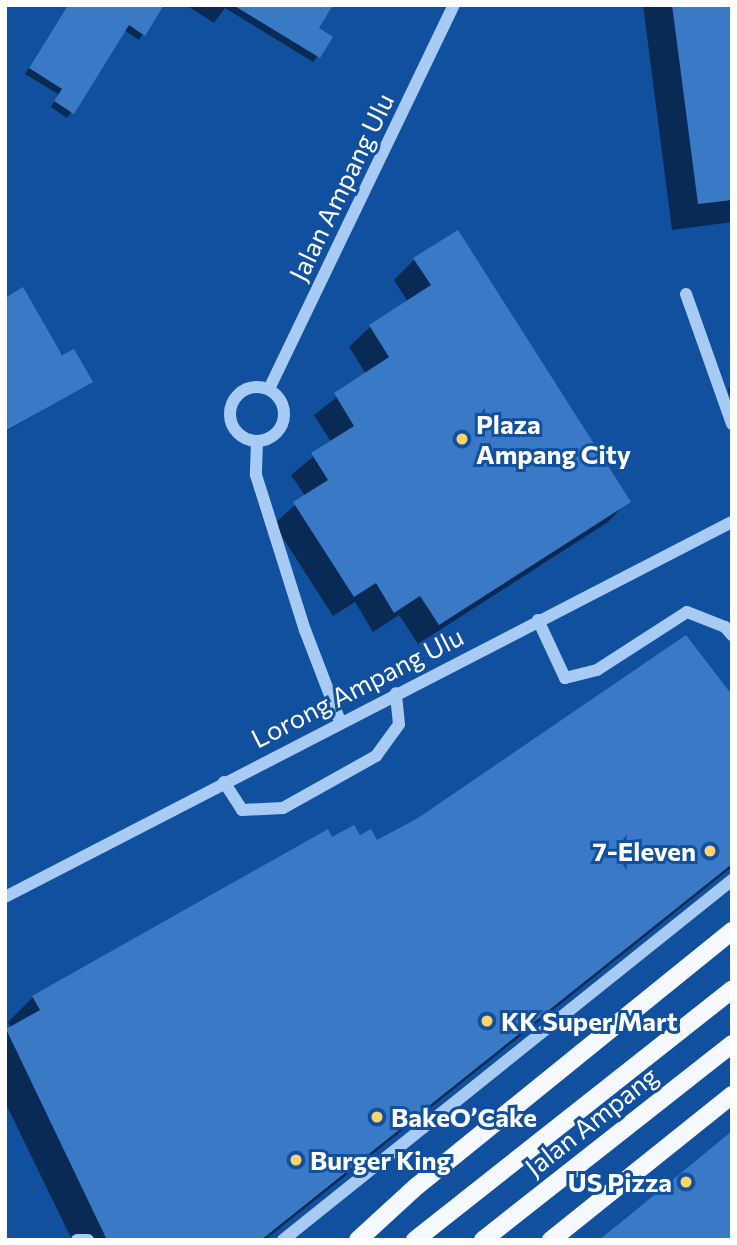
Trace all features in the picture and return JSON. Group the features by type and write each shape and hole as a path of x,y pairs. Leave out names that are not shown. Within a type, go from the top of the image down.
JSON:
{"main road":[{"path":"358,1240 418,1186 732,931"},
{"name":"Jalan Ampang","path":"415,1240 732,990"},
{"name":"Jalan Ampang","path":"483,1240 732,1044"},
{"path":"551,1240 732,1095"}],"street":[{"name":"Jalan Ampang Ulu","path":"269,389 454,5"},
{"path":"686,294 732,424"},
{"path":"269,389 281,401 284,419 274,435 257,442 233,428 230,411 244,390 269,389"},
{"path":"257,442 256,475 305,631 340,721"},
{"name":"Lorong Ampang Ulu","path":"5,897 340,721 732,522"},
{"path":"538,620 565,678 597,670 687,612 725,627 732,635"},
{"path":"225,782 242,810 284,808 376,756 399,724 396,693"},
{"path":"283,1240 732,880"},
{"path":"77,1240 88,1240"}],"building":[{"path":"68,5 164,5 145,36 129,25 74,114 54,101 62,89 29,68"},
{"path":"233,5 333,5 319,28 333,37 320,58"},
{"path":"672,5 732,5 732,200 698,204"},
{"name":"Plaza Ampang City","path":"458,230 631,502 439,625 420,596 394,613 376,583 354,597 293,502 328,480 311,453 354,426 334,393 389,357 369,325 431,285 413,258"},
{"path":"23,287 62,355 74,349 93,382 5,431 5,298"},
{"path":"686,635 732,695 732,864 261,1240 107,1240 6,1029 40,1010 32,996 328,829 332,837 354,825 360,835 371,829 377,840 418,818"},
{"path":"732,1131 732,1240 599,1240 630,1215"}],"place":[{"name":"Plaza Ampang City","path":"462,439"},
{"name":"7-Eleven","path":"710,851"},
{"name":"KK Super Mart","path":"487,1021"},
{"name":"BakeO’Cake","path":"377,1117"},
{"name":"Burger King","path":"296,1160"},
{"name":"US Pizza","path":"686,1182"}]}
